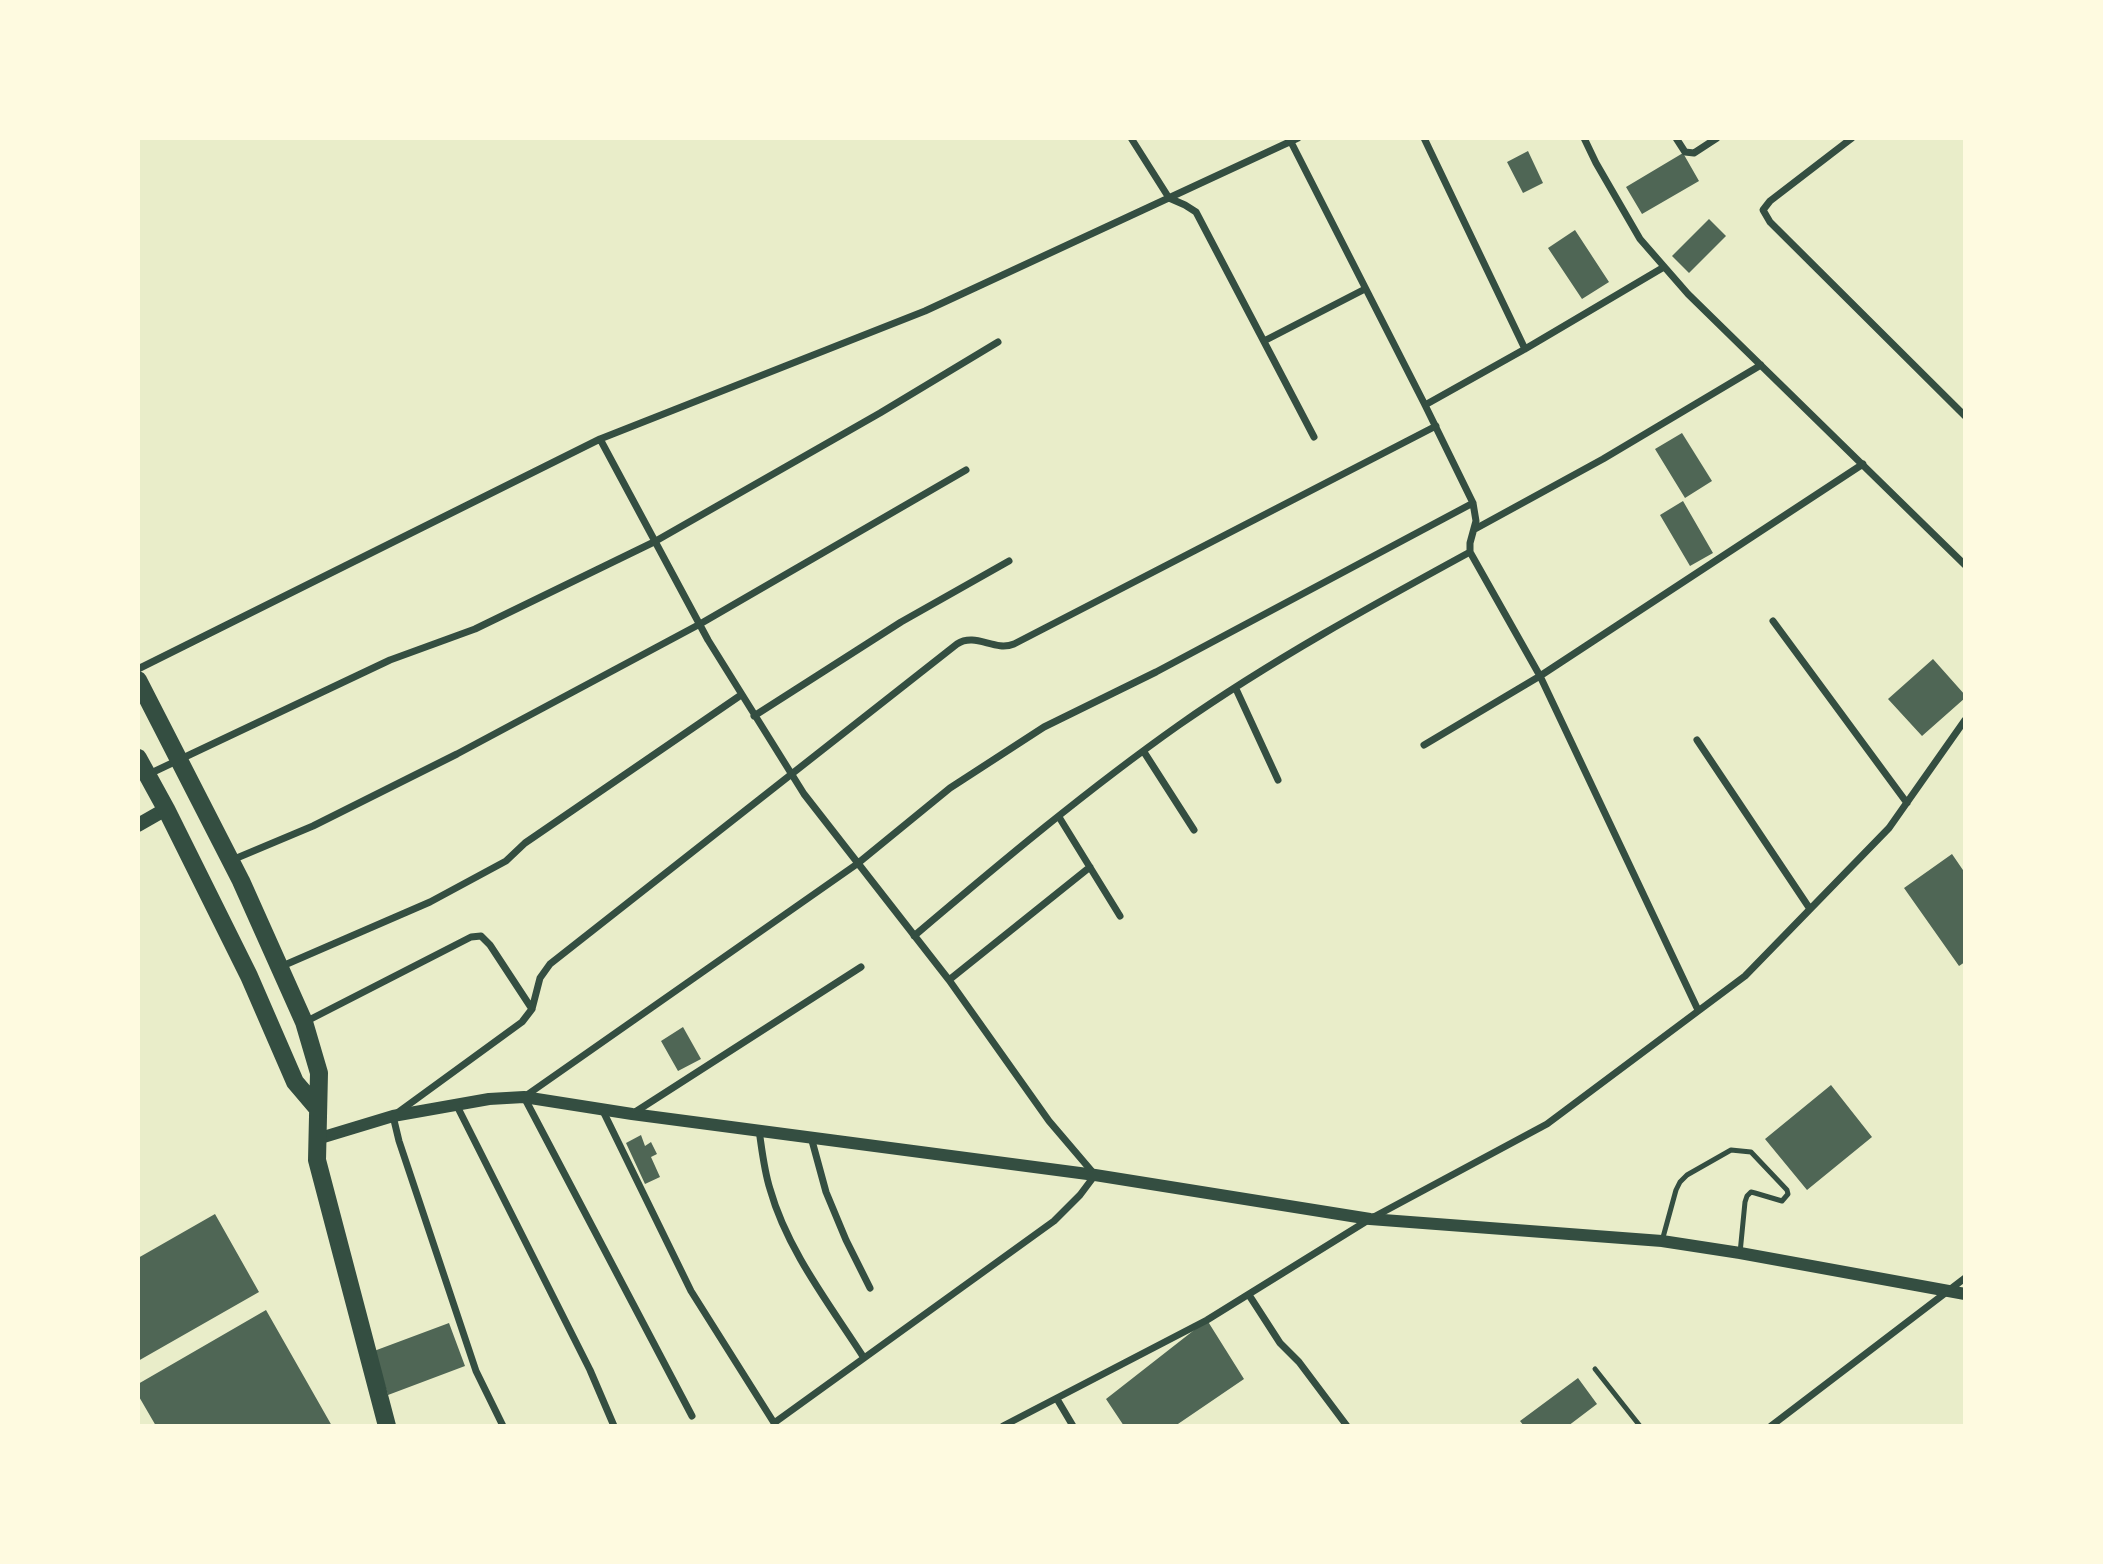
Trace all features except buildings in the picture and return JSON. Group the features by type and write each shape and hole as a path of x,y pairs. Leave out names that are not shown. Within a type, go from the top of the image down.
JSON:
{"main road":[{"path":"138,680 230,861 304,1022 319,1073 317,1160 387,1426"},
{"path":"138,758 249,976 295,1082 318,1109"},
{"path":"138,825 166,809"}],"street":[{"path":"1131,138 1168,198 1195,212 1314,437"},
{"path":"1424,138 1525,349"},
{"path":"1584,138 1640,239 1688,294 1965,565"},
{"path":"1676,138 1685,152 1694,153 1717,138"},
{"path":"1852,138 1770,201 1763,210 1770,222 1965,416"},
{"path":"138,669 600,439 925,311 1294,140 1365,289 1473,503 1476,521 1470,552 1540,676 1698,1010"},
{"path":"1425,405 1664,267"},
{"path":"1264,341 1365,289"},
{"path":"147,775 390,660 475,629 654,542 998,342"},
{"path":"1475,529 1603,459 1761,365"},
{"path":"393,1116 522,1022 532,1009 540,978 550,964 963,640 971,639 1005,648 1014,644 1436,426"},
{"path":"600,439 700,624 791,775 949,980 1049,1121 1095,1175"},
{"path":"1424,745 1540,676 1863,464"},
{"path":"230,861 313,826 433,766 700,624 966,470"},
{"path":"524,1097 857,864 950,788 1044,727 1156,672 1473,503"},
{"path":"914,936 1020,846 1180,725 1314,638 1470,552"},
{"path":"754,716 901,622 1009,561"},
{"path":"1773,621 1907,803"},
{"path":"1236,688 1278,780"},
{"path":"279,967 430,902 506,861 525,843 741,695"},
{"path":"1003,1426 1207,1320 1370,1219 1547,1124 1745,976 1889,828 1965,720"},
{"path":"1697,740 1810,909"},
{"path":"1144,752 1194,830"},
{"path":"1059,817 1120,916"},
{"path":"949,980 1090,867"},
{"path":"304,1022 471,937 481,936 490,945 532,1009"},
{"path":"632,1114 861,967"},
{"path":"524,1097 692,1416"},
{"path":"317,1139 393,1116 489,1099 524,1097 632,1114 1095,1175 1370,1219 1662,1241 1965,1294"},
{"path":"456,1104 590,1370 614,1426"},
{"path":"601,1108 691,1291 775,1424 1054,1221 1080,1195 1095,1175"},
{"path":"393,1116 476,1371 503,1426"},
{"path":"759,1130 769,1188 784,1228 864,1358"},
{"path":"811,1138 826,1192 870,1287"},
{"path":"1772,1426 1965,1278"},
{"path":"1249,1295 1280,1343 1299,1362 1347,1426"},
{"path":"1057,1399 1073,1426"}],"lane":[{"path":"1662,1241 1680,1182 1687,1175 1731,1150 1741,1150 1751,1152 1788,1194 1782,1201 1751,1192 1747,1196 1740,1253"},
{"path":"1595,1369 1640,1426"}]}
